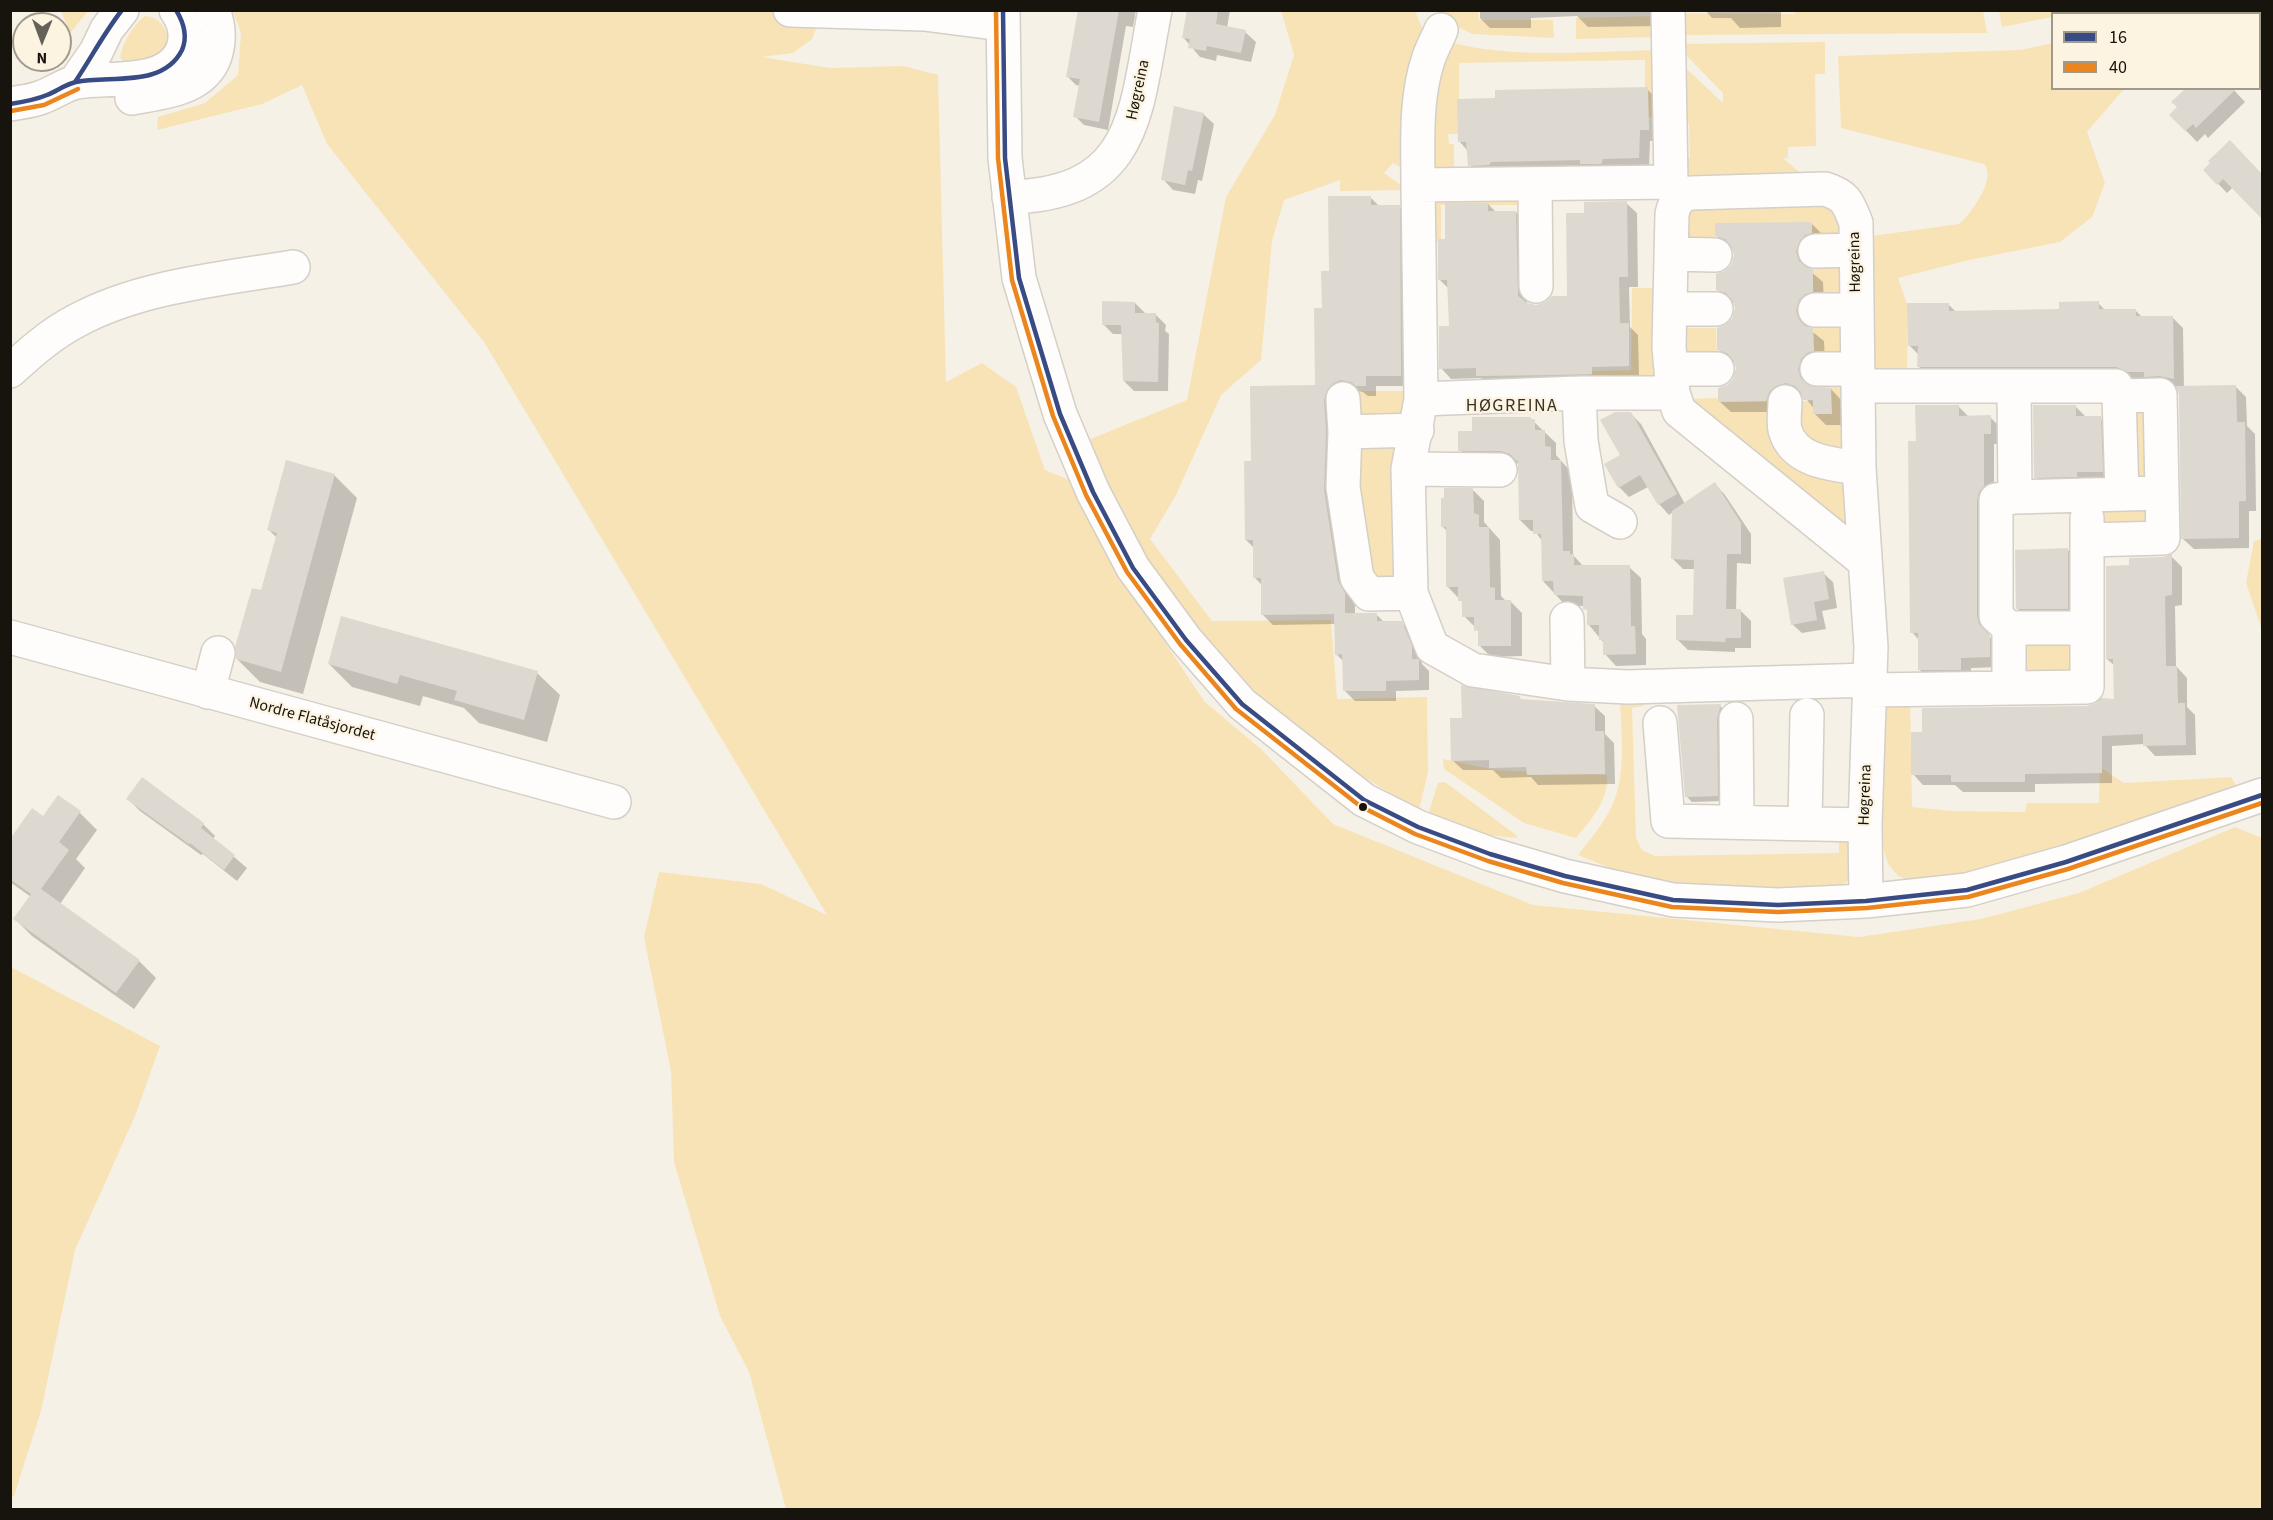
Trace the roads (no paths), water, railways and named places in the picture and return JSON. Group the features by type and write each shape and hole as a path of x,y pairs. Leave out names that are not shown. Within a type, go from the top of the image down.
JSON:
{"street":[{"path":"75,82 96,52 107,29 122,10"},
{"path":"10,104 41,98 75,82 131,79 156,73 171,64 182,53 186,39 184,24 176,10"},
{"path":"75,82 99,102 132,99 183,87 193,82 207,71 217,49 219,35 213,10"},
{"path":"790,10 1003,17 1005,158 1019,278 1060,414 1093,492 1133,568 1186,640 1242,704 1364,800 1418,826 1490,854 1565,876 1673,900 1778,905 1866,901 1967,890 2066,862 2262,795"},
{"name":"Høgreina","path":"1009,197 1034,197 1078,182 1094,174 1119,150 1134,117 1155,10"},
{"path":"1668,10 1676,189 1672,214 1670,309 1672,381 1679,411 1864,561"},
{"path":"1441,30 1428,60 1417,132 1419,414 1408,469 1411,593 1432,647 1473,670 1568,684 1628,687 1870,685 2087,687 2086,495"},
{"name":"Høgreina","path":"1418,185 1535,185 1676,189 1691,193 1825,189 1838,193 1848,202 1856,223 1859,468 1871,647 1865,825 1866,901"},
{"path":"1535,185 1536,286"},
{"path":"1815,251 1856,250"},
{"path":"1671,254 1715,255"},
{"path":"10,371 37,346 76,321 124,300 199,282 293,267"},
{"path":"1670,309 1716,309"},
{"path":"1815,310 1857,310"},
{"path":"1345,432 1419,414 1672,381 1717,369"},
{"path":"1817,369 1858,377 2014,387 2116,386 2119,396 2122,494"},
{"path":"2014,387 2015,497"},
{"path":"1579,393 1581,441 1592,506 1620,522"},
{"path":"2087,540 2163,538 2160,395 2119,396"},
{"path":"1343,399 1345,432 1343,487 1357,578 1369,594 1411,593"},
{"path":"1785,402 1785,429 1792,443 1803,455 1825,463 1859,468"},
{"path":"1408,469 1500,470"},
{"path":"2087,628 2009,628 1996,616 1996,500 2015,497 2162,493"},
{"path":"1567,619 1568,684"},
{"path":"2009,628 2009,688"},
{"name":"Nordre Flatåsjordet","path":"10,637 614,802"},
{"path":"208,692 218,653"},
{"path":"1805,823 1807,715"},
{"path":"1736,719 1737,822"},
{"path":"1660,723 1668,821 1865,825"}],"district":[{"name":"HØGREINA","path":"1512,407"}]}
